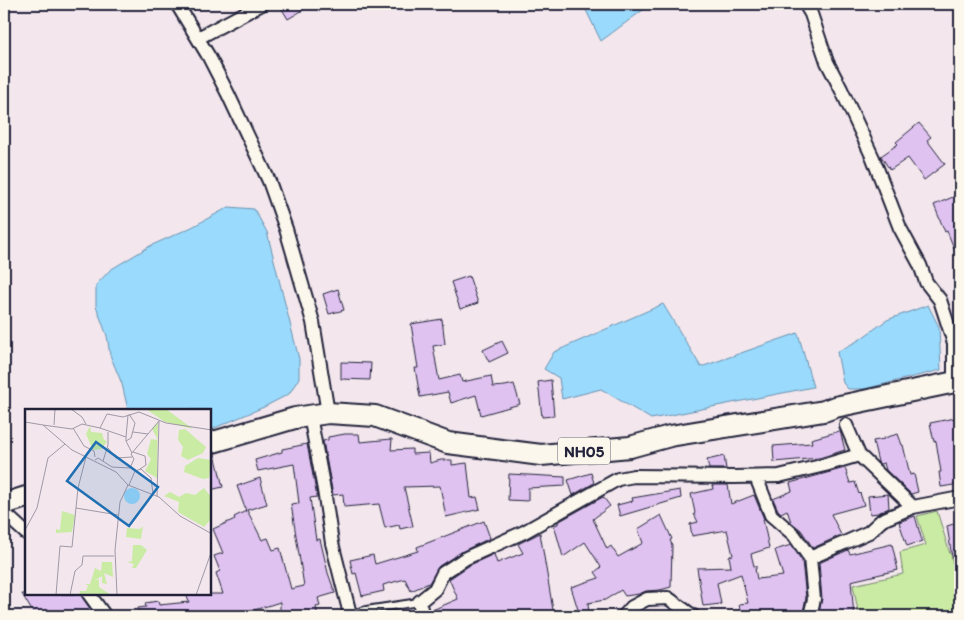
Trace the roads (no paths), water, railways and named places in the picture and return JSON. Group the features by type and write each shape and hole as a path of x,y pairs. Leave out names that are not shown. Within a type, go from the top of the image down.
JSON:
{"main road":[{"name":"NH05","path":"211,443 295,418 319,415 375,416 448,443 541,455 630,447 670,436 824,411 835,407 957,382"},
{"path":"4,504 25,497"}],"street":[{"path":"177,4 209,57 269,181 286,229 313,322 324,490 332,543 348,615"},
{"path":"198,38 262,4"},
{"path":"805,4 812,14 827,62 873,158 900,228 920,265 926,282 940,300 954,343 957,382"},
{"path":"846,425 859,455 913,508"},
{"path":"423,616 419,602 435,589 444,573 466,558 524,532 618,479 634,476 779,476 859,455"},
{"path":"756,477 771,515 794,535 810,558 814,599 810,616"},
{"path":"810,558 869,532 882,520 913,508 960,498"},
{"path":"4,513 25,532"},
{"path":"90,595 105,616"},
{"path":"624,616 632,607 648,600 668,598 693,616"}],"lane":[{"path":"348,615 366,610 419,602"}],"water":[{"path":"583,4 646,4 647,7 601,41"},
{"path":"229,207 254,209 267,232 299,359 299,378 289,394 211,430 211,409 128,409 122,384 110,355 107,336 96,306 96,285 110,270 150,246 192,227"},
{"path":"663,304 701,367 798,333 813,387 651,419 601,389 562,399 559,378 544,369 554,352"},
{"path":"928,305 939,327 941,370 864,389 848,389 843,383 837,352 859,340 887,320"}]}
